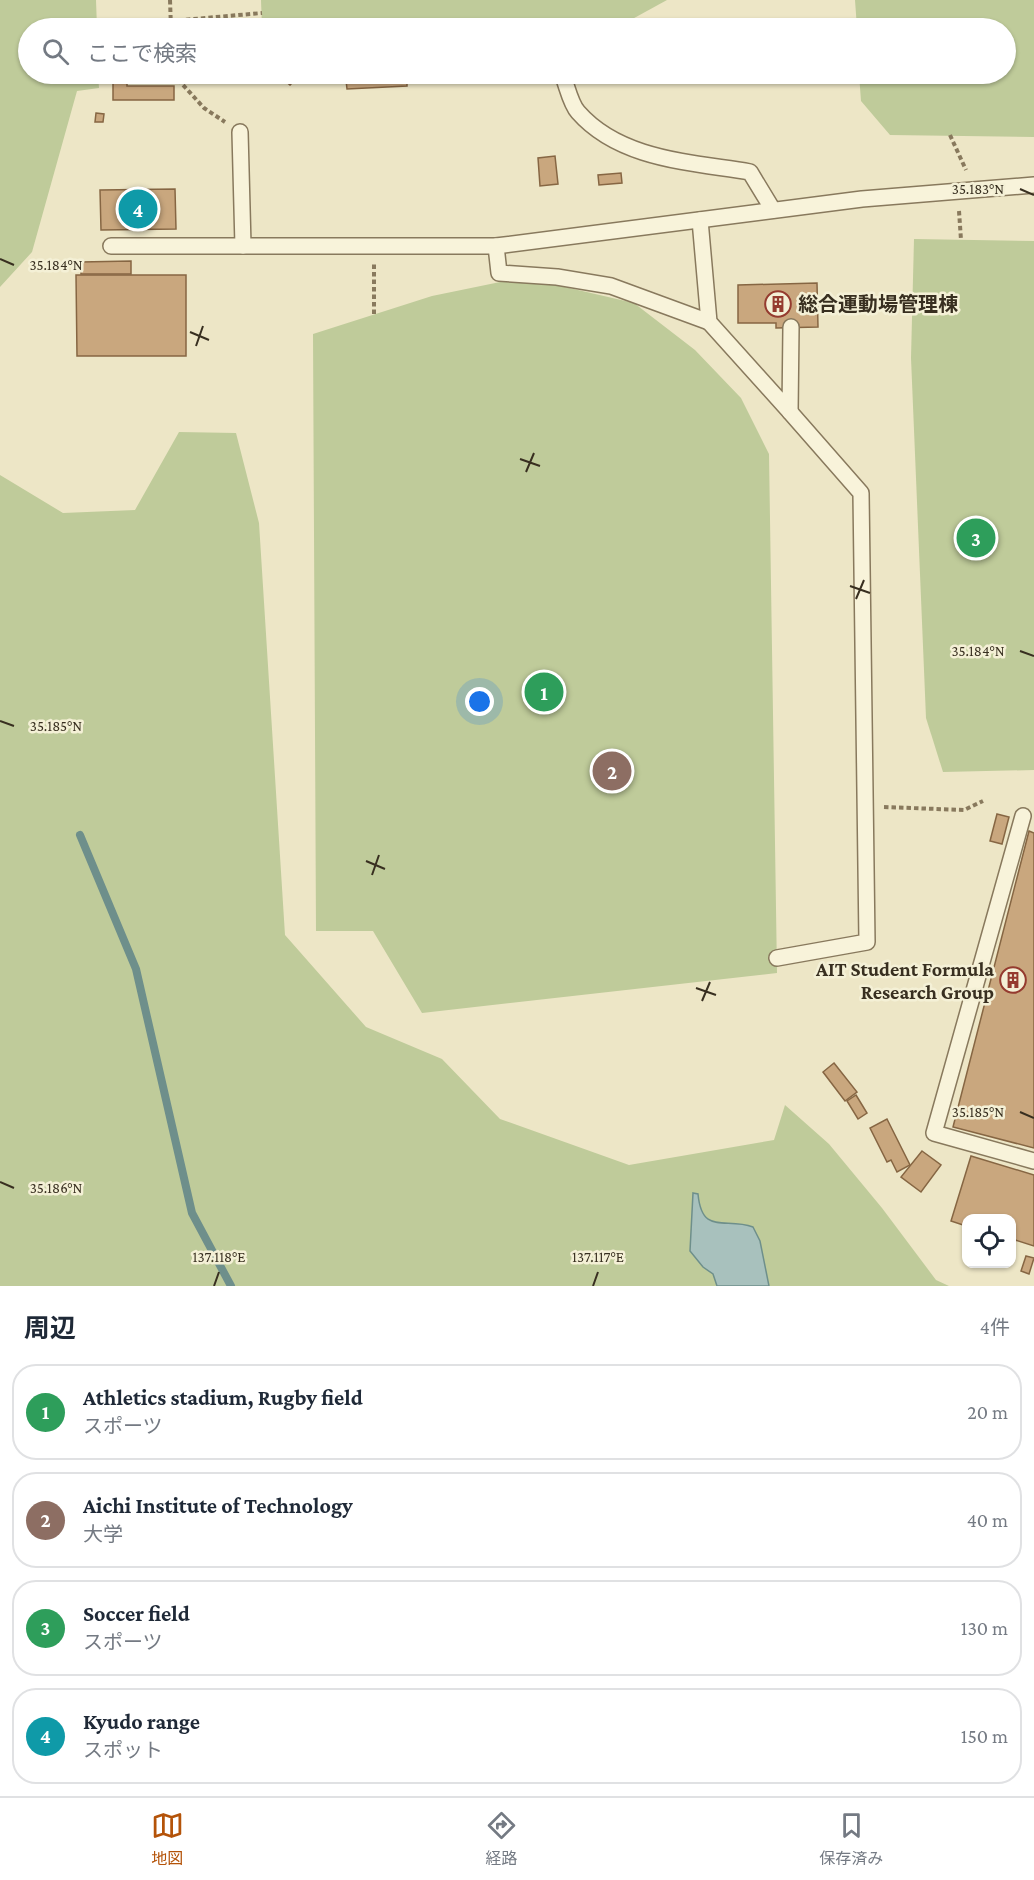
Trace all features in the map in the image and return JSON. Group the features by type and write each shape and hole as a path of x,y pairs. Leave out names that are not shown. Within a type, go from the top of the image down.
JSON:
{"lane":[{"path":"566,84 576,111 606,136 643,153 750,172 772,210"},
{"path":"240,132 243,246"},
{"path":"111,246 496,246 862,199 1034,186"},
{"path":"700,220 708,322"},
{"path":"496,246 499,273 557,277 611,286 708,322 861,494 867,942 777,958"},
{"path":"790,412 791,327"},
{"path":"1023,816 934,1133 1034,1161"}],"path":[{"path":"170,0 171,18"},
{"path":"219,18 262,14"},
{"path":"182,84 204,108 240,132"},
{"path":"950,135 975,189"},
{"path":"958,191 961,240"},
{"path":"374,246 374,315"},
{"path":"865,807 964,810 983,801"}],"green space":[{"path":"0,0 96,0 97,18 18,18 18,84 99,84 99,88 77,91 32,252 0,287"},
{"path":"261,0 667,0 634,18 262,18"},
{"path":"855,0 1034,0 1034,137 890,135 861,101 860,84 1016,84 1016,18 856,18"},
{"path":"914,239 1034,241 1034,770 943,772 926,718 911,358"},
{"path":"505,281 552,284 634,303 695,350 741,398 769,454 777,973 422,1013 373,931 316,931 313,334 432,296"},
{"path":"179,432 236,433 259,523 285,935 366,1027 442,1059 500,1119 629,1165 774,1140 785,1105 829,1144 882,1208 936,1280 949,1286 0,1286 0,475 63,513 135,510"}],"water":[{"path":"693,1193 698,1194 700,1207 710,1220 753,1227 760,1241 769,1286 717,1286 713,1274 703,1267 690,1251"}],"building":[{"path":"113,84 174,86 174,100 113,100"},
{"path":"346,84 407,84 407,86 347,89"},
{"path":"96,113 104,114 103,122 95,122"},
{"path":"555,156 558,184 540,186 538,158"},
{"path":"621,173 622,183 599,185 598,175"},
{"path":"175,189 176,229 101,230 100,190"},
{"path":"131,261 131,274 81,274 81,262"},
{"path":"76,275 186,275 186,356 77,356"},
{"name":"総合運動場管理棟","path":"817,283 818,327 776,328 776,323 738,323 738,285"},
{"path":"997,814 1009,817 1002,844 990,841"},
{"name":"AIT Student Formula Research Group","path":"1029,831 1034,833 1034,1148 953,1127"},
{"path":"834,1063 857,1092 845,1101 823,1072"},
{"path":"856,1095 867,1113 858,1119 847,1101"},
{"path":"887,1119 910,1165 897,1172 891,1160 887,1162 870,1128"},
{"path":"922,1151 941,1165 921,1192 901,1177"},
{"path":"971,1156 1034,1175 1034,1246 1016,1240 1016,1214 962,1214 962,1225 951,1221"},
{"path":"1026,1256 1034,1258 1029,1274 1021,1271"}],"waterway":[{"path":"80,835 136,969 192,1213 231,1286"}],"place":[{"name":"Kyudo range","path":"138,209"},
{"name":"総合運動場管理棟","path":"778,304"},
{"name":"Soccer field","path":"976,538"},
{"name":"Athletics stadium, Rugby field","path":"544,692"},
{"name":"Aichi Institute of Technology","path":"612,771"},
{"name":"AIT Student Formula Research Group","path":"1013,980"}]}
